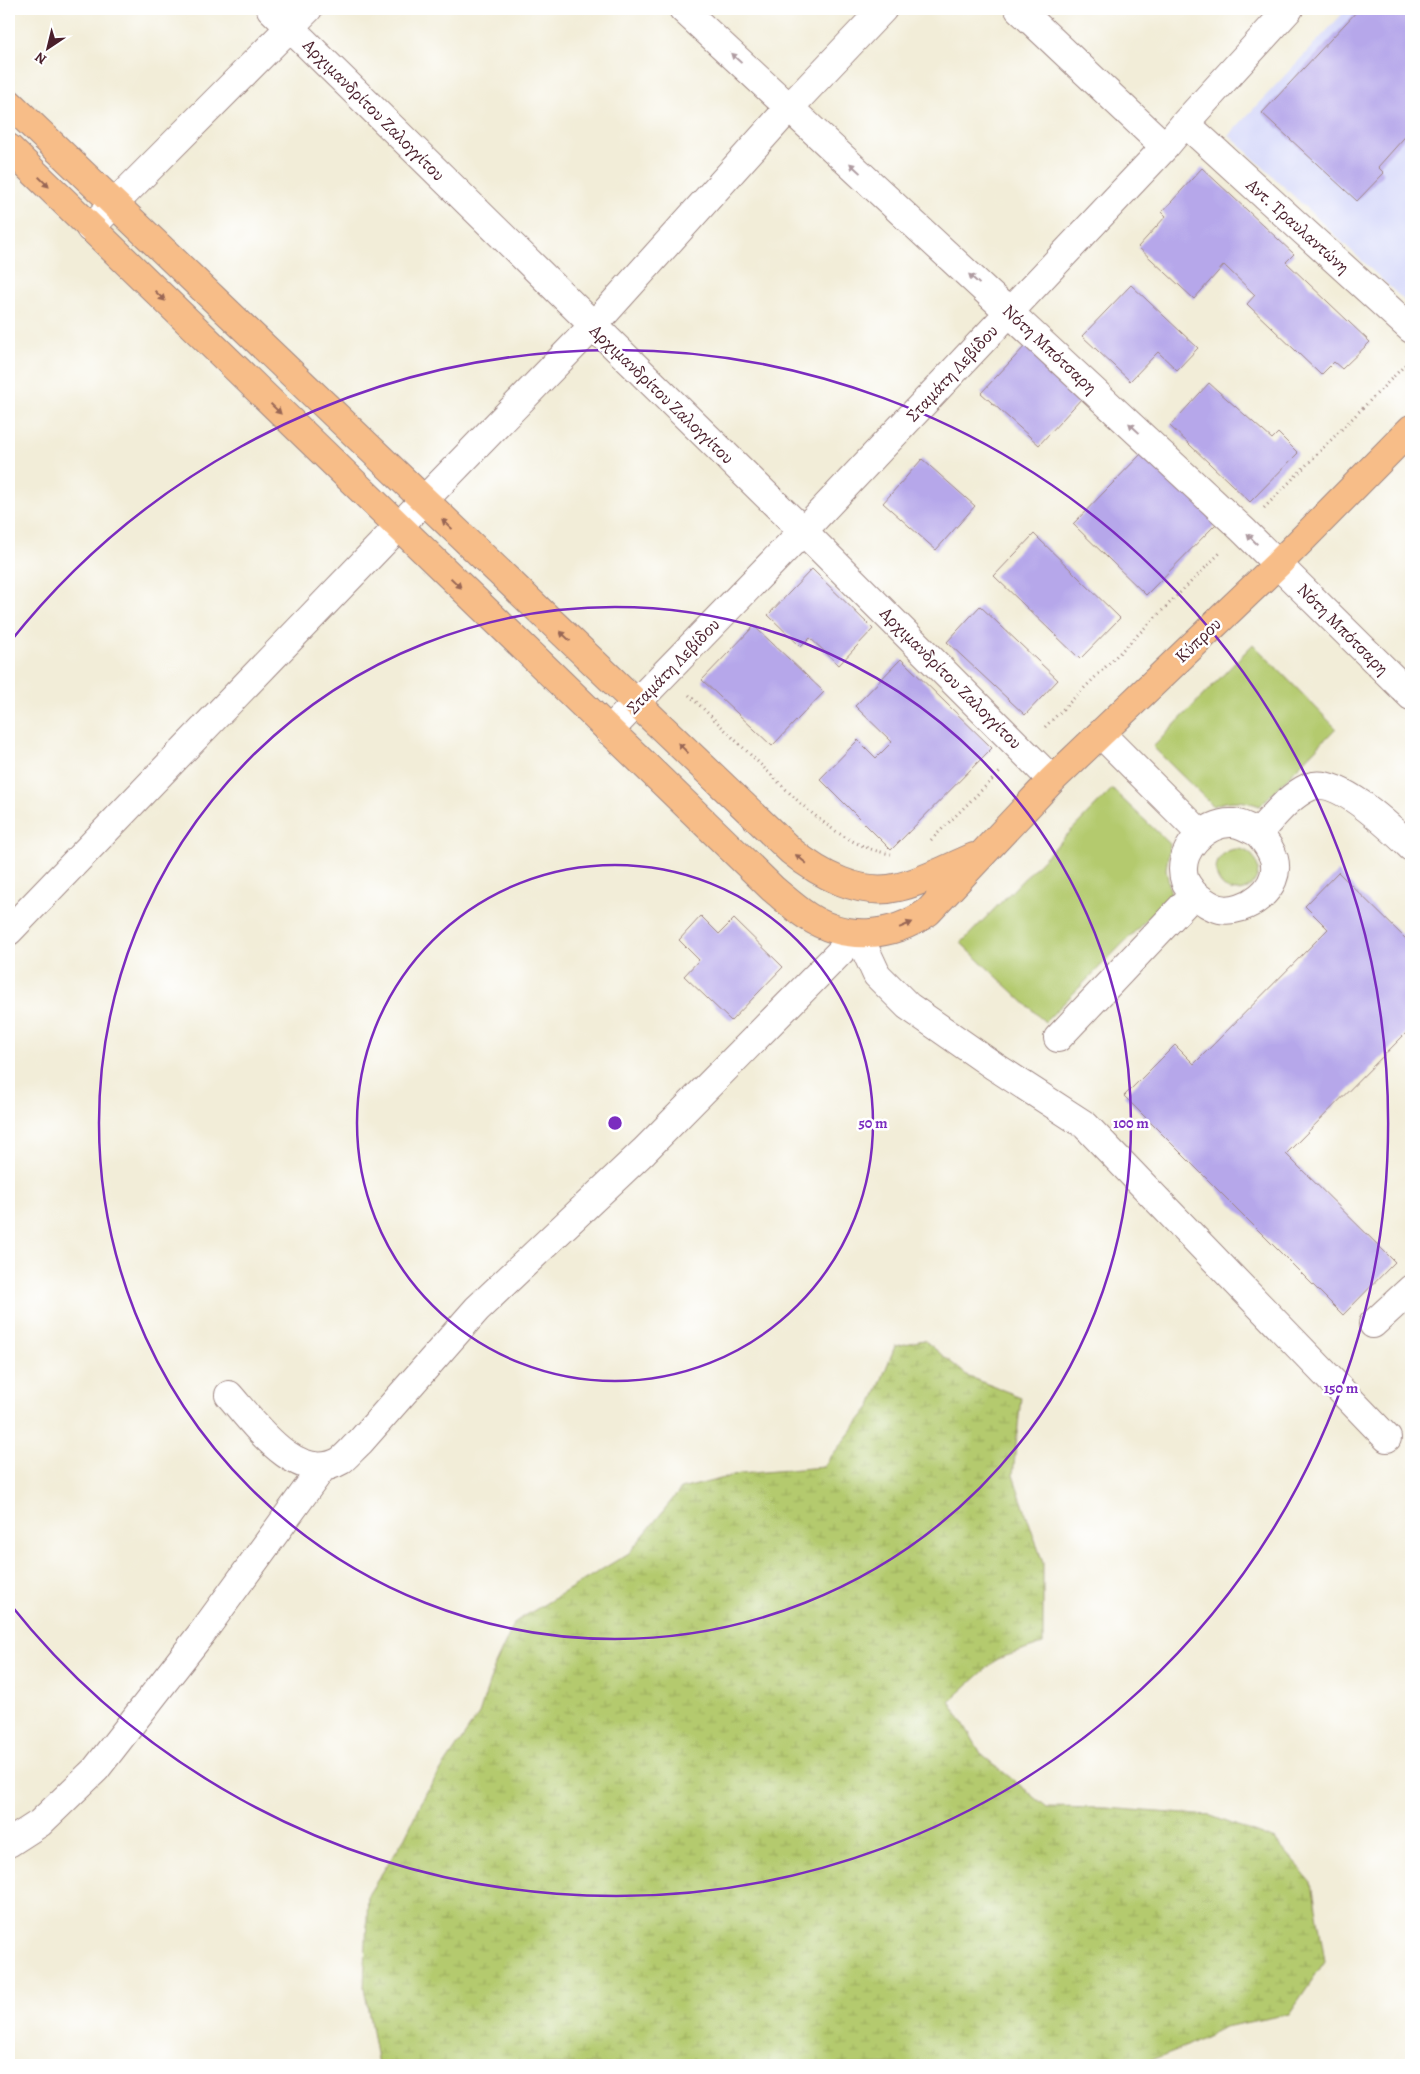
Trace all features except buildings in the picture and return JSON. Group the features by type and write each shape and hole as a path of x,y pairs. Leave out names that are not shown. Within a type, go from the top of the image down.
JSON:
{"main road":[{"name":"Κύπρου","path":"9,103 790,851 819,872 844,882 870,888 899,887 926,878 984,852"},
{"path":"9,148 773,890 808,916 826,926 848,931"},
{"name":"Κύπρου","path":"848,931 873,934 889,931 917,920 928,912 1052,780 1278,564 1411,429"}],"street":[{"name":"Αρχιμανδρίτου Ζαλογγίτου","path":"272,9 299,18 593,326 803,531 1052,780"},
{"name":"Νότη Μπότσαρη","path":"683,9 1243,530 1411,696"},
{"path":"9,931 593,326 789,108 883,9"},
{"path":"1019,9 1165,147"},
{"name":"Σταμάτη Λεβίδου","path":"609,731 803,531 1010,312 1165,147 1289,9"},
{"path":"90,228 299,18"},
{"name":"Αντ. Τραυλαντώνη","path":"1185,123 1411,329"},
{"path":"1101,734 1201,834"},
{"path":"1258,833 1298,793 1312,786 1332,788 1354,799 1411,847"},
{"path":"1232,823 1242,825 1258,833 1270,848 1275,861 1275,872 1270,884 1261,896 1249,906 1237,910 1222,910 1210,906 1194,894 1185,881 1184,861 1187,850 1201,834 1216,826 1232,823"},
{"path":"1058,1038 1194,894"},
{"path":"229,1395 282,1453 302,1463 323,1467 340,1461 360,1442 477,1309 644,1151 848,931 877,975 908,1006 994,1066 1085,1125 1387,1438"},
{"path":"1373,1324 1411,1288"},
{"path":"9,1843 40,1823 96,1769 147,1705 323,1467"}],"path":[{"path":"924,844 931,840 1243,530 1411,359"},
{"path":"666,673 787,790 817,816 847,839 875,852 897,855"}],"shaded area":[{"path":"1347,9 1411,9 1411,307 1229,135"}],"green space":[{"path":"1253,644 1336,728 1260,806 1236,801 1213,806 1153,747"},
{"path":"1112,789 1170,844 1166,869 1171,895 1045,1022 961,943"},
{"path":"1237,849 1252,855 1258,870 1252,885 1237,891 1222,885 1216,870 1222,855"},
{"path":"924,1340 969,1377 1021,1397 1013,1475 1043,1563 1043,1644 997,1659 950,1701 982,1755 1047,1807 1106,1808 1211,1816 1275,1840 1312,1883 1325,1961 1289,2014 1224,2027 1187,2046 1138,2065 378,2065 364,1987 368,1895 405,1837 427,1791 479,1714 495,1665 515,1622 629,1553 681,1489 740,1474 823,1467 871,1406 895,1346"}]}
